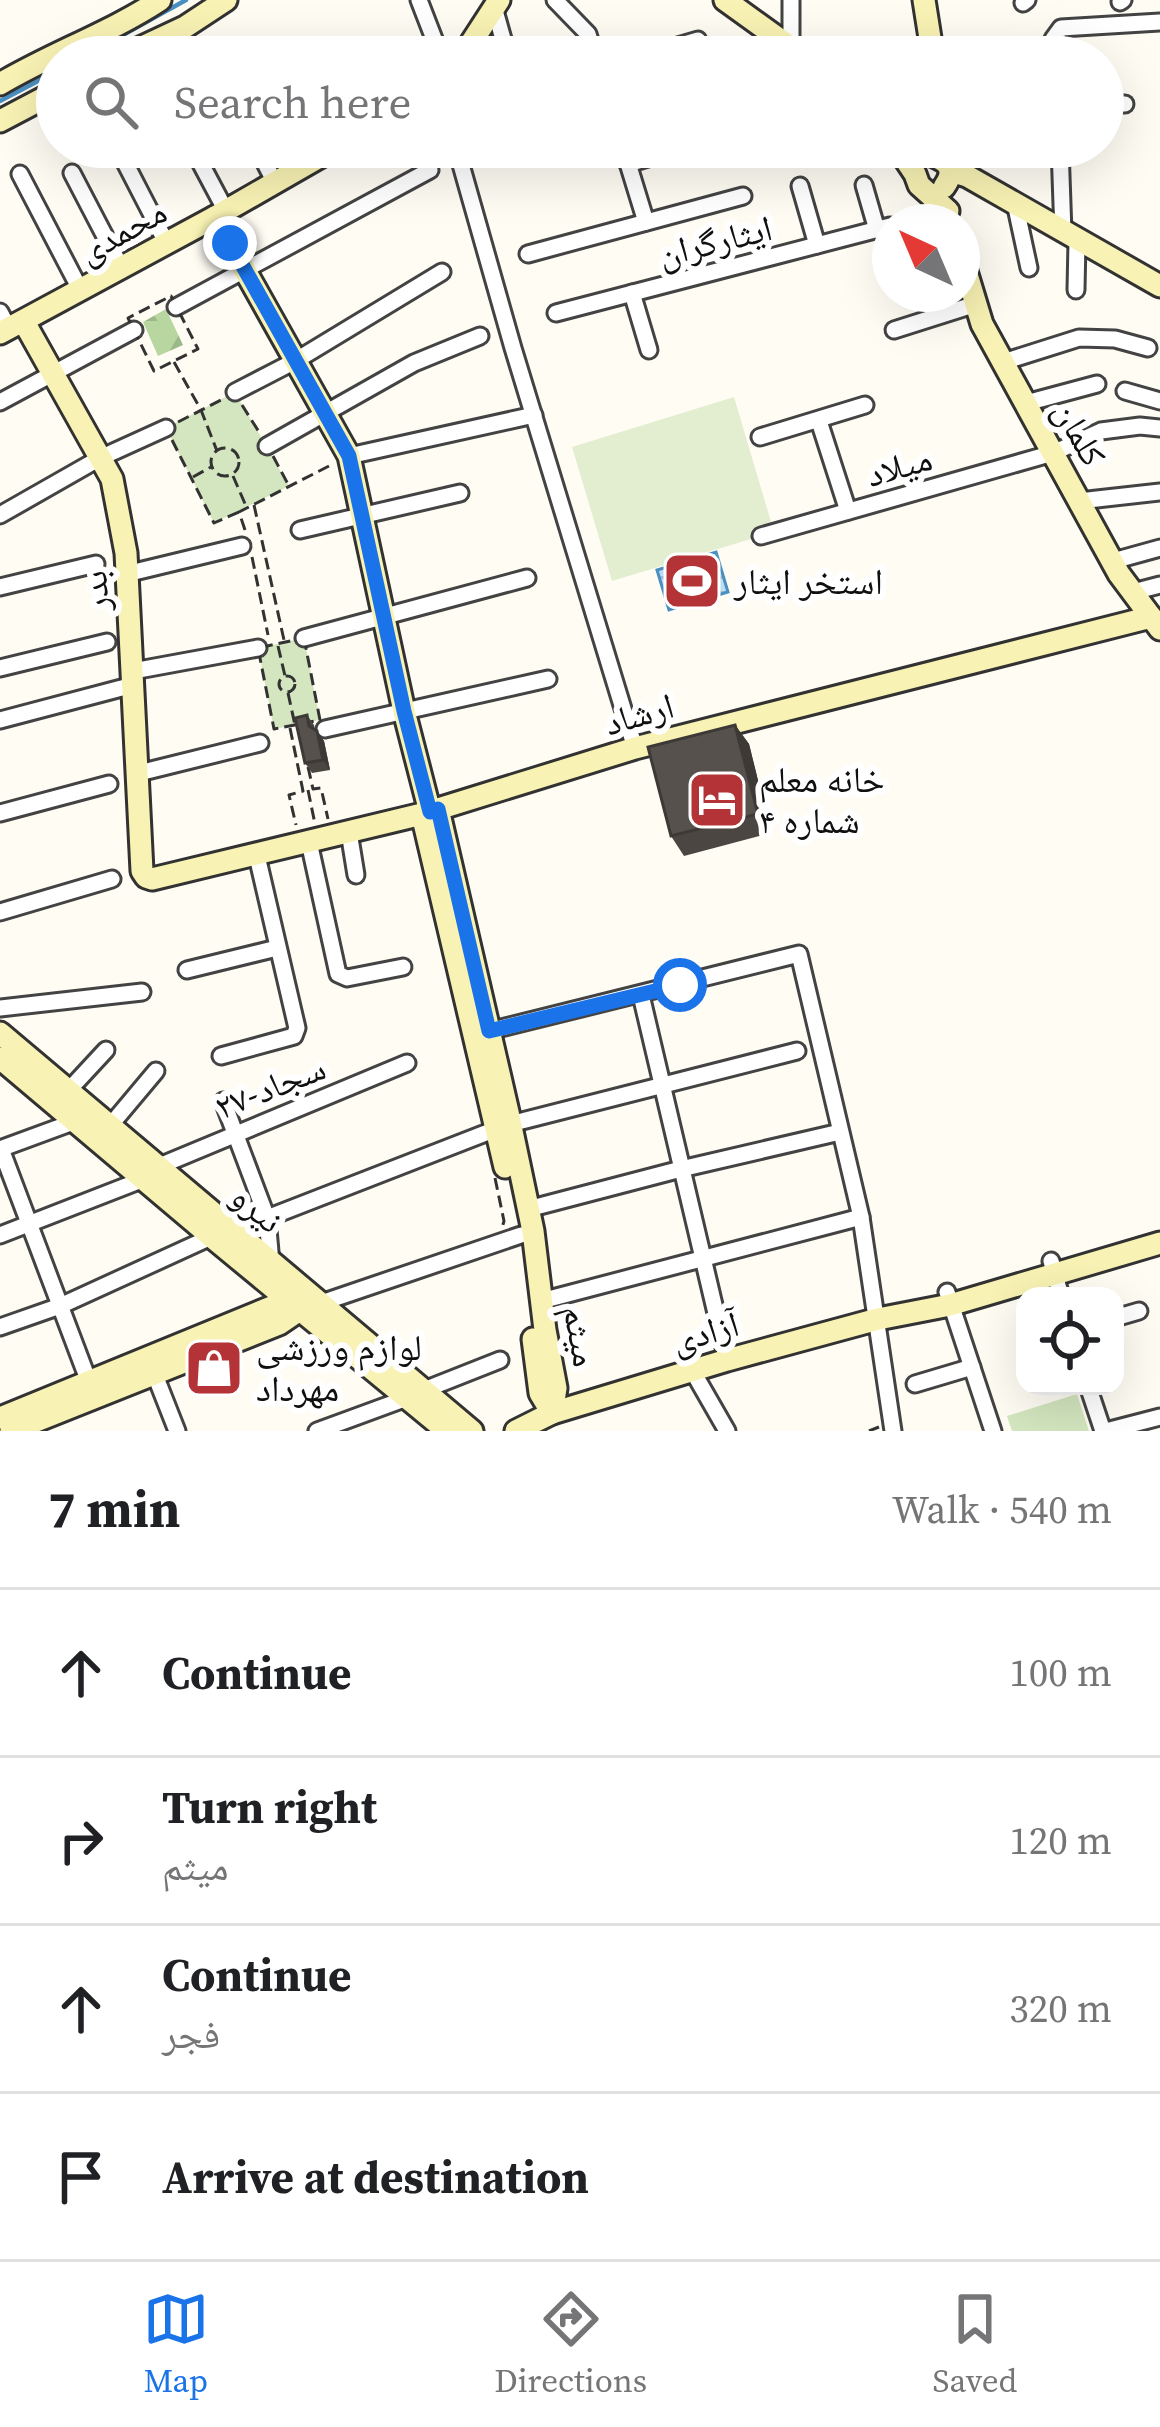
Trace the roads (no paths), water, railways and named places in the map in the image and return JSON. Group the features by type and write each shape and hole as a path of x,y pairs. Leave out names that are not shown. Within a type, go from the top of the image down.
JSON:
{"street":[{"path":"93,36 160,0"},
{"path":"166,36 226,0"},
{"path":"419,0 433,36"},
{"path":"555,0 589,36"},
{"path":"725,0 776,36"},
{"path":"791,0 796,36"},
{"path":"923,0 929,36"},
{"path":"496,4 502,36"},
{"path":"475,36 496,4"},
{"path":"1055,36 1061,28 1160,22"},
{"path":"0,84 36,63"},
{"path":"0,121 36,102"},
{"path":"128,168 166,244"},
{"path":"201,168 245,269 349,456 432,819"},
{"path":"268,168 275,183"},
{"name":"محمدی","path":"8,324 81,291 275,183 293,168"},
{"path":"462,168 635,748"},
{"path":"630,168 646,222"},
{"path":"937,168 946,204"},
{"path":"945,168 968,176 1160,286"},
{"path":"1062,168 1076,290"},
{"path":"176,307 430,170"},
{"path":"71,172 122,268"},
{"path":"20,174 81,291"},
{"path":"864,185 873,204"},
{"path":"800,187 817,245"},
{"path":"528,254 743,196"},
{"path":"1015,203 1029,268"},
{"name":"ایثارگران","path":"556,313 872,231"},
{"path":"235,392 442,272"},
{"path":"632,293 649,350"},
{"path":"894,330 951,312"},
{"name":"کلمان","path":"978,312 1113,561 1156,623"},
{"name":"بدر","path":"8,324 52,373 112,479 125,553 142,871 146,877"},
{"path":"0,402 134,330"},
{"path":"267,446 414,363 480,336"},
{"path":"1003,362 1079,338 1148,348"},
{"path":"1026,403 1097,384"},
{"path":"1125,391 1160,401"},
{"path":"760,437 865,405"},
{"path":"349,456 534,415"},
{"path":"819,421 848,511"},
{"path":"0,515 100,458 166,428"},
{"name":"میلاد","path":"760,536 1053,453 1101,431 1160,428"},
{"path":"1079,501 1160,492"},
{"path":"300,530 460,493"},
{"path":"126,574 242,546"},
{"path":"1113,561 1160,548"},
{"path":"0,587 96,564"},
{"path":"304,638 527,578"},
{"path":"1133,592 1160,585"},
{"name":"ارشاد","path":"146,877 432,819 635,748 1156,623"},
{"path":"0,668 107,642"},
{"path":"0,720 133,678 264,646"},
{"path":"326,728 548,679"},
{"path":"139,773 260,742"},
{"path":"0,813 109,784"},
{"name":"میثم","path":"432,819 489,1031 512,1232 540,1394 552,1413"},
{"name":"میثم","path":"432,819 503,1126 528,1209 556,1388 552,1413"},
{"path":"322,839 356,875"},
{"path":"322,839 338,974 347,978 403,967"},
{"path":"221,1056 294,1036 296,1031 257,856"},
{"path":"0,912 112,879"},
{"path":"187,970 278,948"},
{"path":"489,1031 799,954 861,1217 893,1431"},
{"path":"0,1008 142,992"},
{"path":"641,995 727,1360"},
{"name":"نیرو","path":"0,1033 110,1127 211,1237 264,1269"},
{"path":"68,1091 106,1050"},
{"path":"267,1218 503,1126 797,1051"},
{"name":"نیرو","path":"0,1058 76,1121 150,1173 416,1394 472,1431"},
{"name":"۲۷-سجاد","path":"0,1235 407,1063"},
{"path":"110,1127 156,1071"},
{"path":"224,1101 267,1218 264,1269 251,1316"},
{"path":"76,1121 1,1149 89,1382"},
{"path":"528,1209 840,1132"},
{"path":"541,1301 861,1217"},
{"name":"آزادی","path":"1056,1277 1160,1228"},
{"path":"11,1431 154,1375 276,1315 512,1232"},
{"path":"0,1327 60,1306 211,1237"},
{"name":"آزادی","path":"517,1431 552,1413 692,1370 949,1298 1056,1277 1160,1243"},
{"path":"949,1298 993,1431"},
{"path":"1124,1315 1139,1310"},
{"path":"0,1418 251,1316 276,1315"},
{"path":"316,1431 500,1360"},
{"path":"915,1384 972,1367"},
{"path":"692,1370 728,1431"},
{"path":"154,1375 177,1431"},
{"name":"نیرو","path":"416,1394 447,1431"},
{"path":"1091,1395 1104,1431 1160,1417"}],"water":[{"name":"استخر ایثار","path":"716,552 728,592 669,610 657,570"}],"waterway":[{"path":"121,36 186,0"},
{"path":"0,101 36,82"}],"place":[{"name":"استخر ایثار","path":"692,581"},
{"name":"خانه معلم شماره ۴","path":"717,800"},
{"name":"لوازم ورزشی مهرداد","path":"214,1368"}]}
